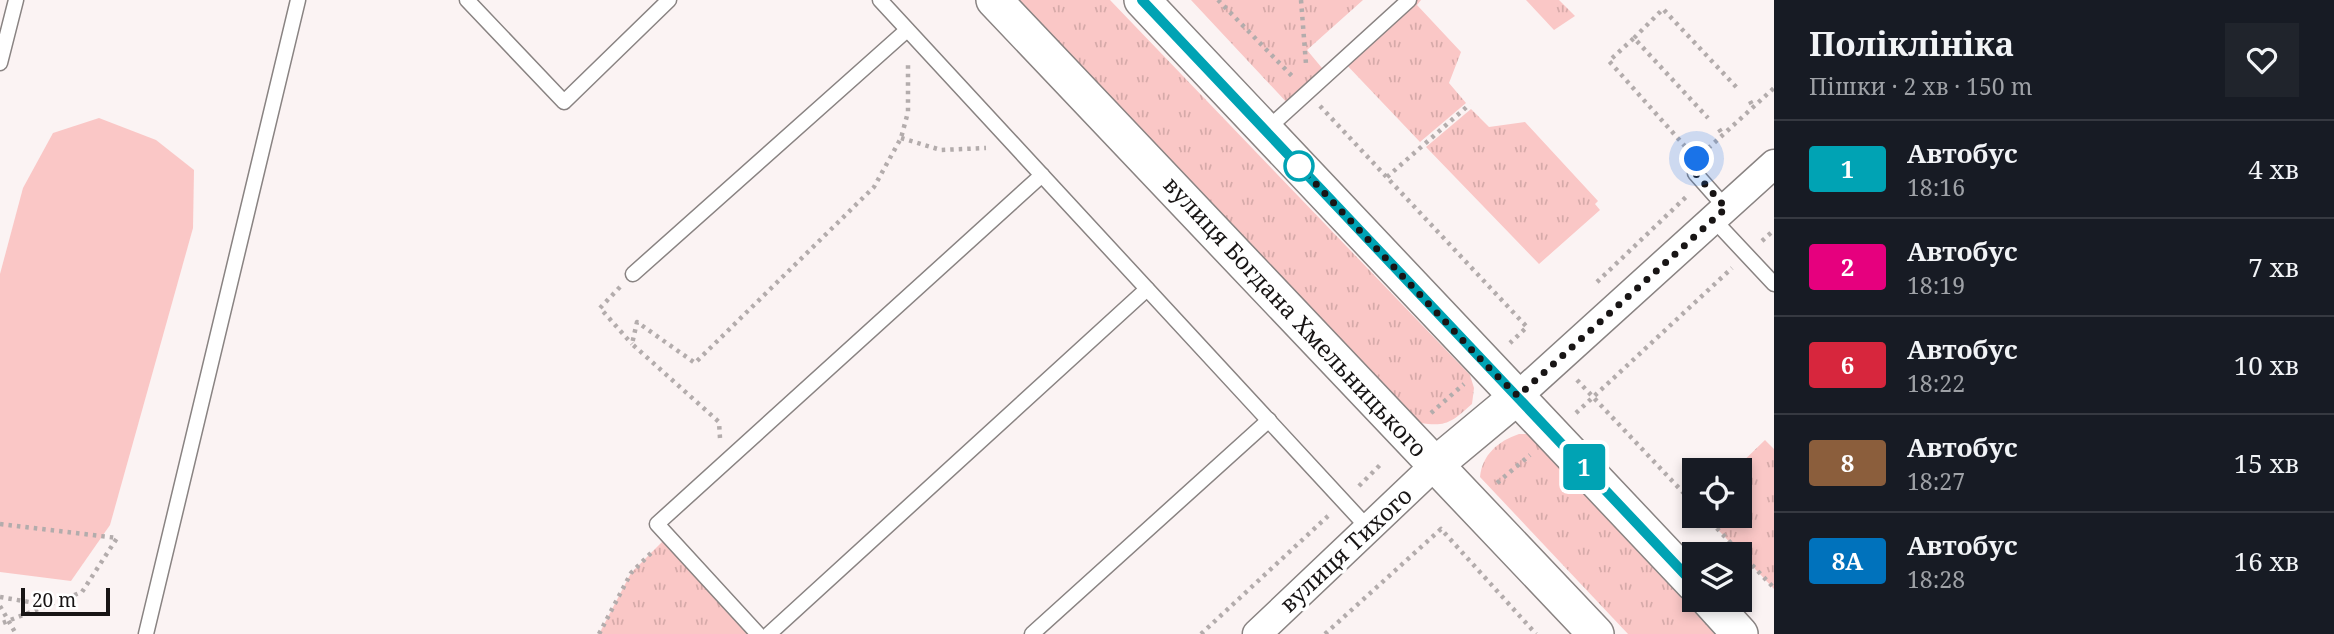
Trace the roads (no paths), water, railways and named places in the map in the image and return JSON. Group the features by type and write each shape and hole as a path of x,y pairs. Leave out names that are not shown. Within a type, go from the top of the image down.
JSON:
{"street":[{"name":"вулиця Богдана Хмельницького","path":"994,0 1596,634"},
{"path":"1142,0 1682,571"},
{"path":"1435,466 1518,396 1774,164"},
{"name":"вулиця Тихого","path":"1271,629 1435,466"},
{"path":"1720,612 1740,634"}],"lane":[{"path":"0,64 16,0"},
{"path":"146,634 298,0"},
{"path":"467,0 564,102 668,0"},
{"path":"880,0 1369,529"},
{"path":"1266,130 1409,0"},
{"path":"633,274 907,30"},
{"path":"1695,173 1746,255 1774,284"},
{"path":"758,634 657,524 1042,175"},
{"path":"769,634 1147,289"},
{"path":"1032,634 1269,420"}]}
